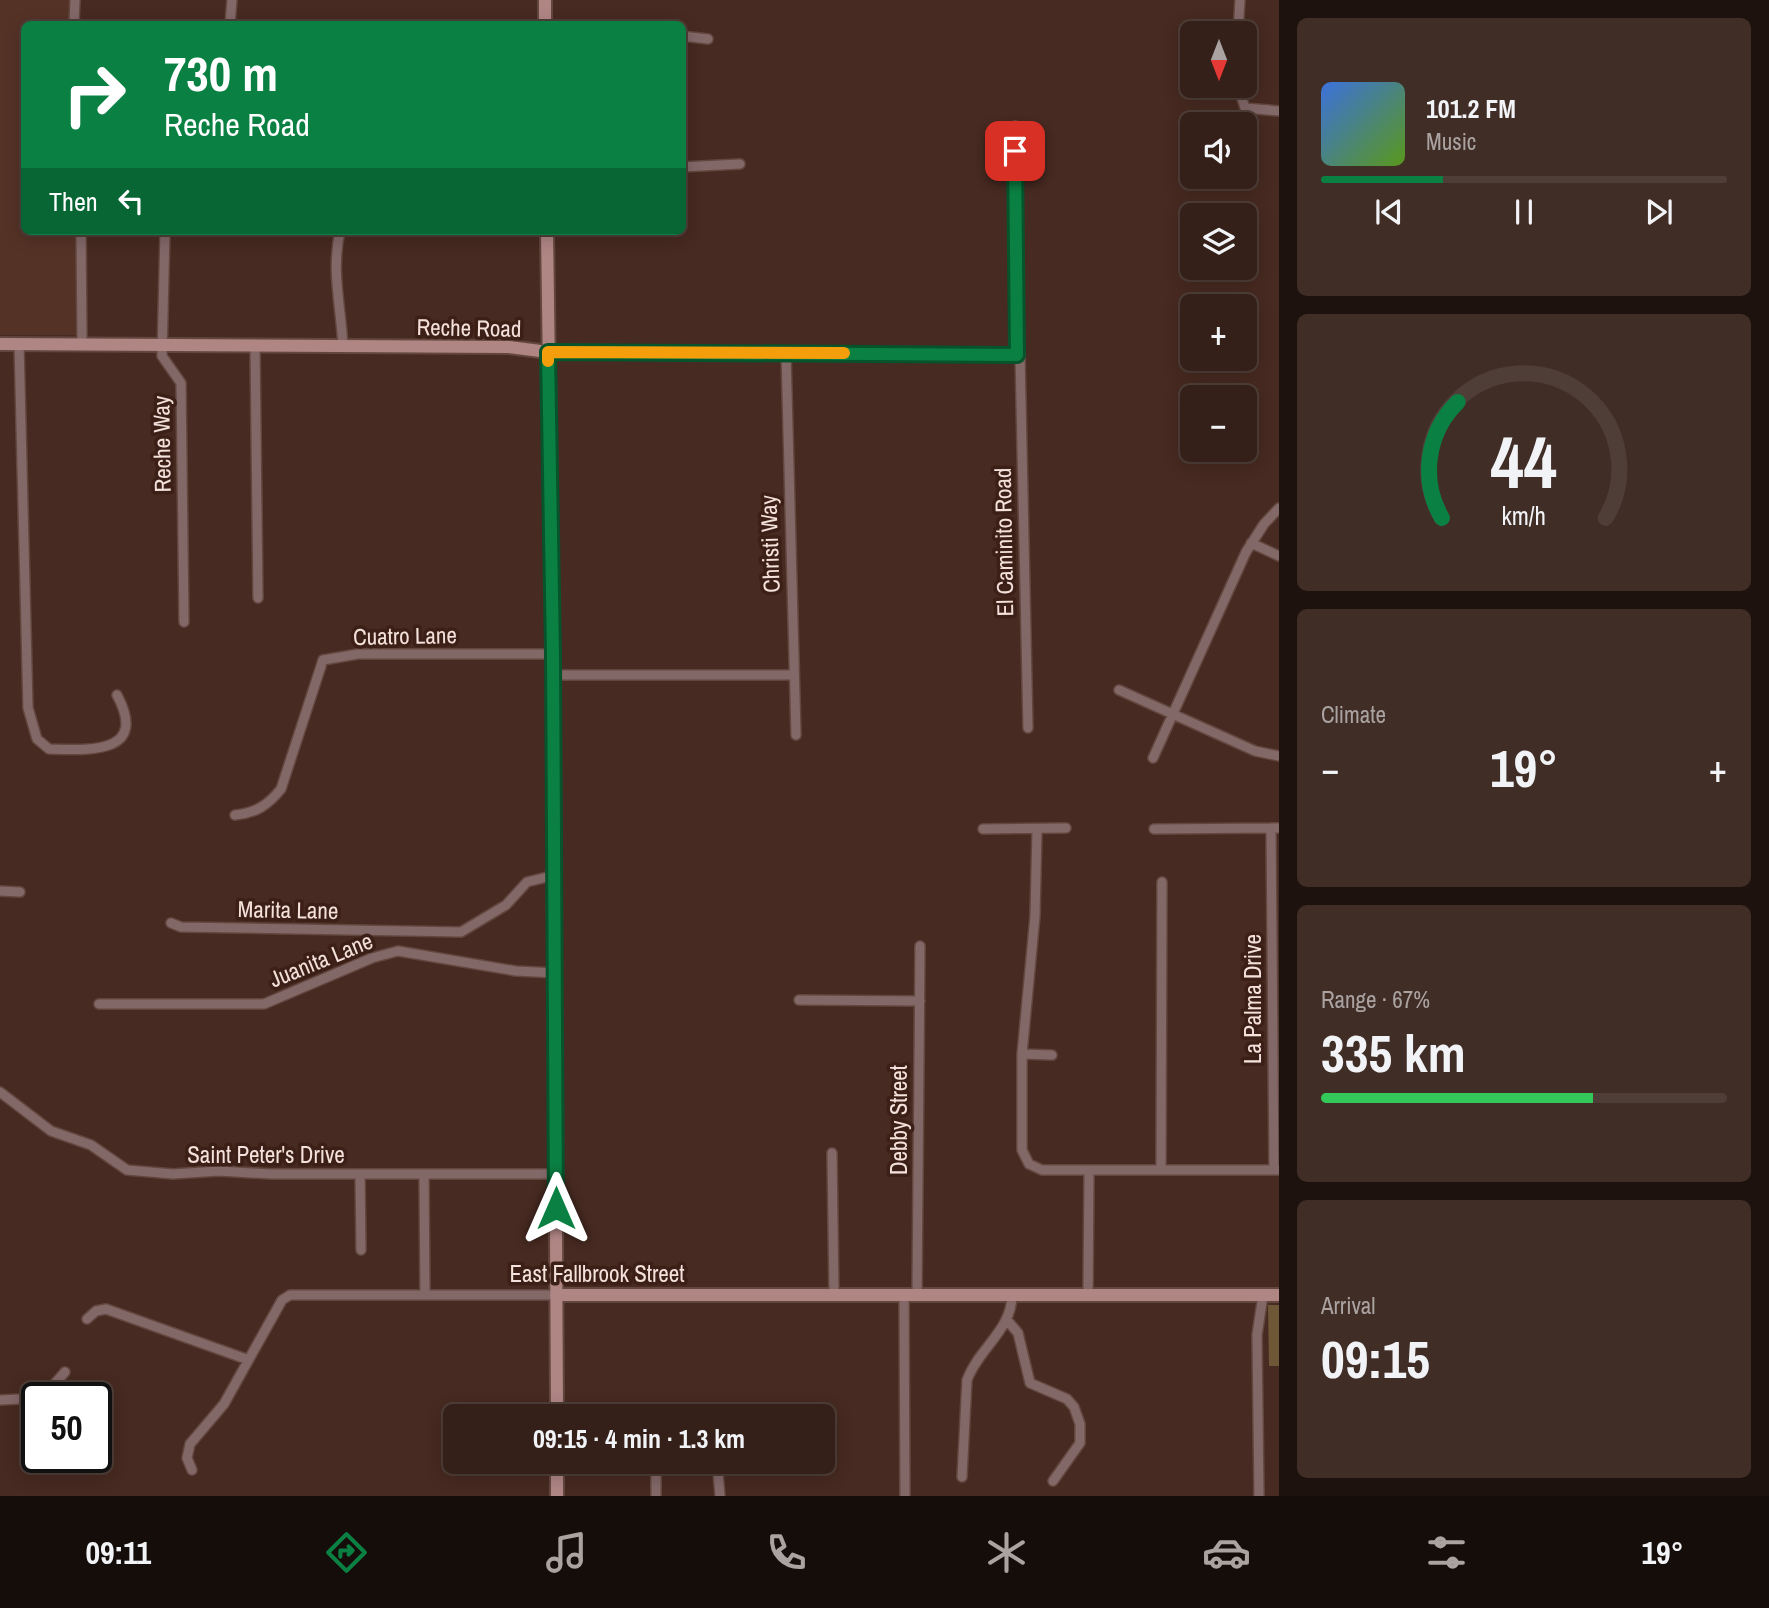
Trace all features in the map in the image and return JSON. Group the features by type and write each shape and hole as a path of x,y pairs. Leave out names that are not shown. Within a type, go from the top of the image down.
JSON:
{"main road":[{"path":"545,0 545,21"},
{"path":"547,235 556,973 557,1404"},
{"name":"Reche Road","path":"0,344 509,347 548,352"},
{"name":"East Fallbrook Street","path":"556,1295 1279,1295"},
{"path":"557,1474 557,1496"}],"street":[{"path":"74,21 75,0"},
{"path":"230,21 232,0"},
{"path":"1239,21 1240,0"},
{"path":"686,36 708,39"},
{"path":"1242,98 1245,108 1279,111"},
{"name":"El Caminito Road","path":"1015,126 1028,728"},
{"path":"686,167 740,164"},
{"path":"81,235 82,345"},
{"name":"Reche Way","path":"165,235 163,361 181,383 184,622"},
{"path":"340,235 335,294 341,311 343,347"},
{"path":"19,344 28,708 37,739 49,749 106,748 117,741 126,730 126,711 117,695"},
{"path":"255,346 258,598"},
{"name":"Reche Road","path":"548,352 1019,355"},
{"name":"Christi Way","path":"786,352 796,734"},
{"path":"1153,758 1251,543 1279,508"},
{"path":"1251,543 1279,556"},
{"name":"Cuatro Lane","path":"235,815 249,814 269,804 281,789 323,660 358,654 553,654"},
{"path":"553,675 794,675"},
{"path":"1119,690 1255,751 1279,756"},
{"path":"983,830 1066,828"},
{"path":"1154,829 1275,828"},
{"name":"La Palma Drive","path":"1275,828 1276,1170"},
{"path":"1037,830 1035,916 1022,1054 1021,1150 1029,1164 1042,1170 1276,1170"},
{"name":"Marita Lane","path":"171,922 181,928 461,932 506,905 527,882 555,875"},
{"path":"1161,1170 1162,882"},
{"path":"0,891 20,892"},
{"name":"Debby Street","path":"911,1295 920,946"},
{"name":"Juanita Lane","path":"99,1004 264,1004 372,958 398,951 516,971 556,973"},
{"path":"799,1000 920,1001"},
{"path":"1022,1054 1052,1055"},
{"name":"Saint Peter's Drive","path":"0,1092 51,1131 91,1145 127,1170 173,1174 219,1171 556,1174"},
{"path":"832,1153 834,1295"},
{"path":"1088,1295 1089,1171"},
{"path":"360,1174 361,1250"},
{"path":"424,1174 425,1295"},
{"name":"East Fallbrook Street","path":"246,1359 282,1300 290,1295 556,1295"},
{"path":"905,1496 911,1295"},
{"path":"962,1478 967,1380 972,1366 1007,1320 1012,1295"},
{"path":"1259,1496 1257,1335 1263,1295"},
{"path":"87,1318 96,1311 106,1309 246,1359 223,1404 190,1444 187,1458 192,1470"},
{"path":"1007,1320 1022,1341 1030,1383 1067,1399 1074,1406 1080,1424 1080,1443 1053,1481"},
{"path":"0,1400 42,1398 65,1372"},
{"path":"656,1474 656,1496"},
{"path":"718,1474 720,1496"}],"shaded area":[{"path":"0,0 70,0 70,21 21,21 21,235 76,235 76,335 0,335"},
{"path":"1268,1305 1279,1305 1279,1366 1269,1366"}],"slow traffic":[{"path":"548,361 548,352 844,353"}],"route":[{"path":"556,1208 556,973 548,352 1017,355 1015,151"}]}
